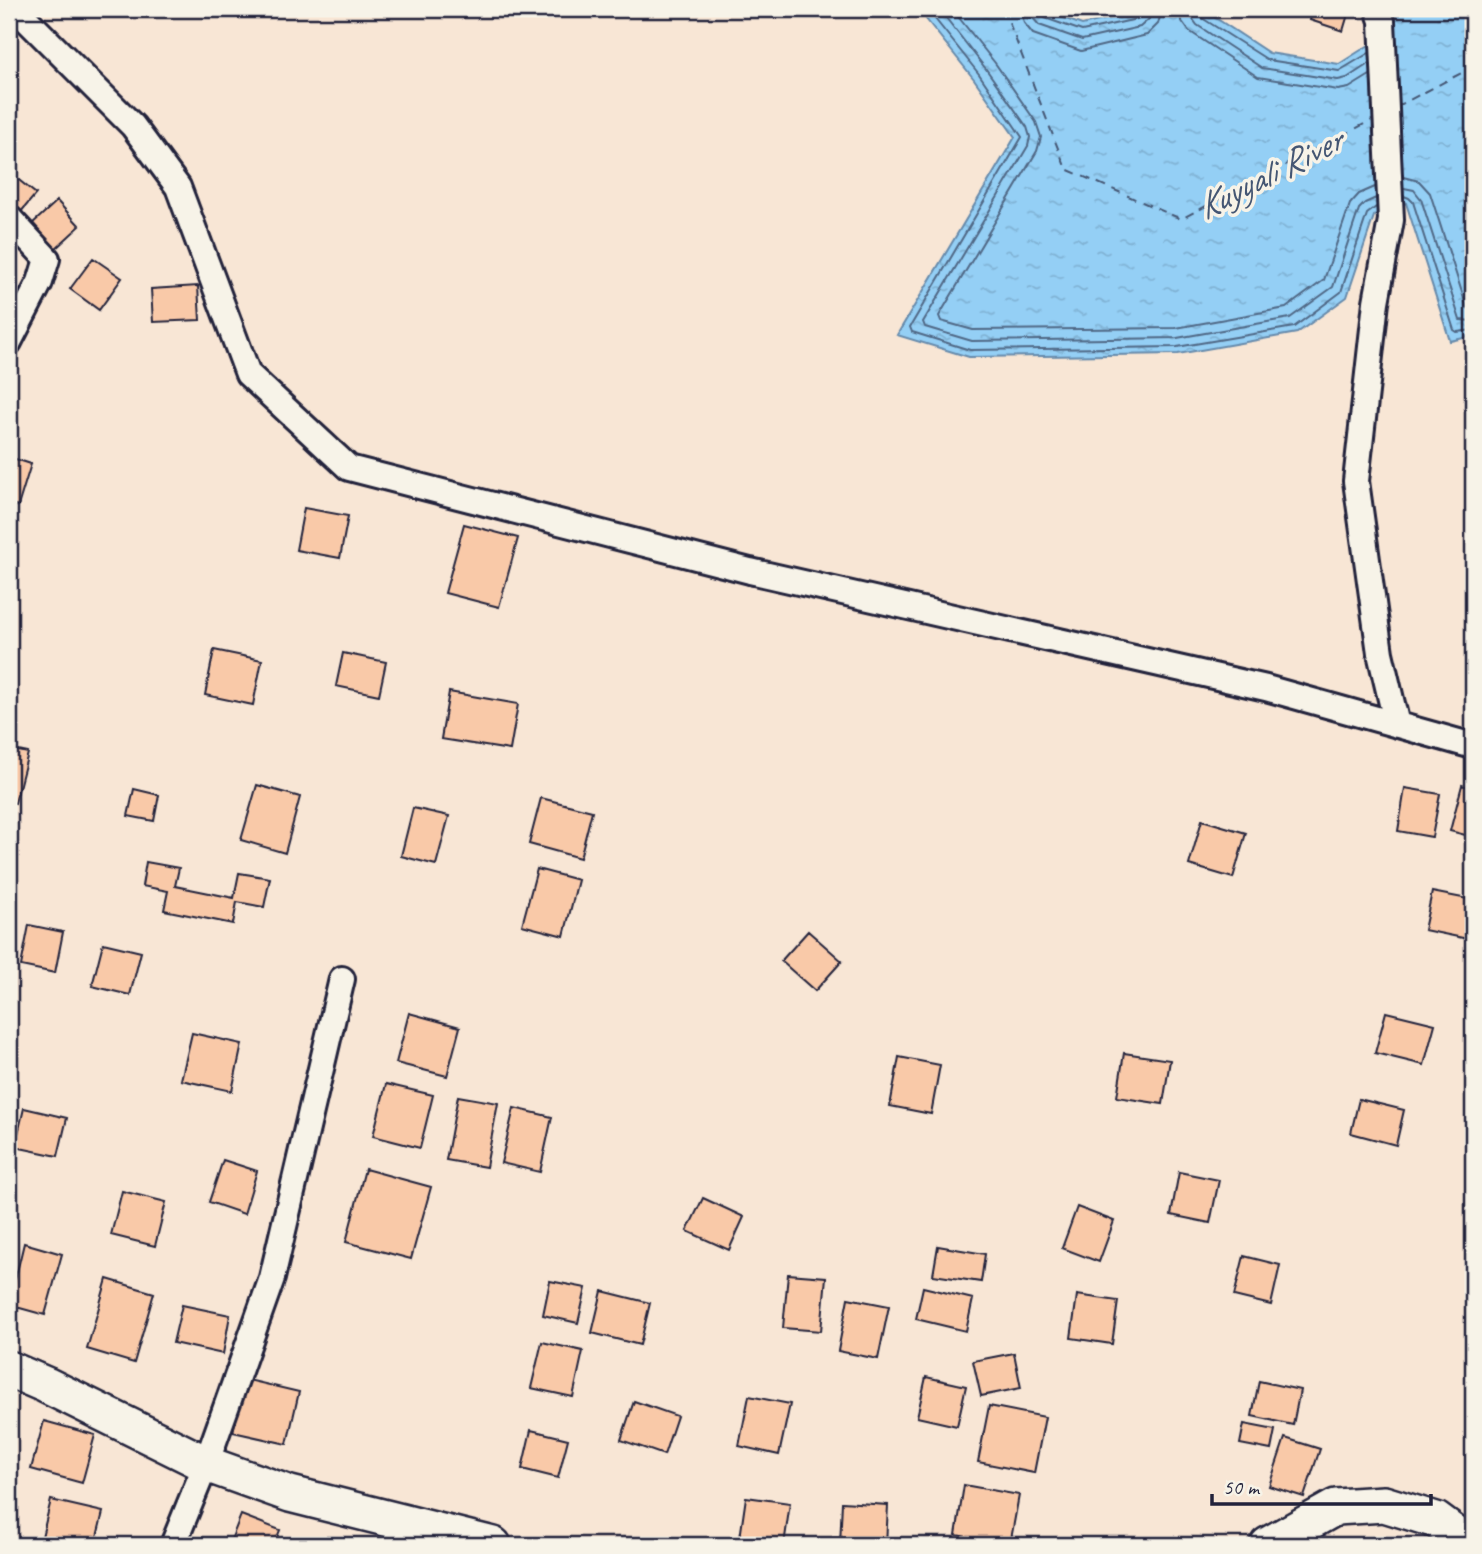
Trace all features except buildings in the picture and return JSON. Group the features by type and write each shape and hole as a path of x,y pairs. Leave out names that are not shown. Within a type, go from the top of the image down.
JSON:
{"main road":[{"path":"9,1369 206,1464 290,1494 493,1545"},
{"path":"1268,1545 1336,1507 1384,1504 1436,1520 1470,1545"}],"street":[{"path":"16,9 133,126 178,187 248,374 349,468 750,571 1266,688 1473,746"},
{"path":"1380,15 1391,220 1376,302 1356,481 1380,653 1396,724"},
{"path":"9,218 47,259 40,282 9,342"},
{"path":"173,1545 206,1464 272,1278 342,979"}],"water":[{"name":"Kuyyali River","path":"918,9 1039,9 1082,25 1149,9 1202,9 1269,53 1339,64 1388,33 1392,9 1473,9 1473,336 1450,341 1406,203 1374,216 1347,297 1297,333 1178,354 969,357 897,335 1015,137 974,79"}],"ferry route":[{"path":"1001,9 1005,12 1066,169 1181,219 1376,118"},
{"path":"1396,107 1473,67"}]}
